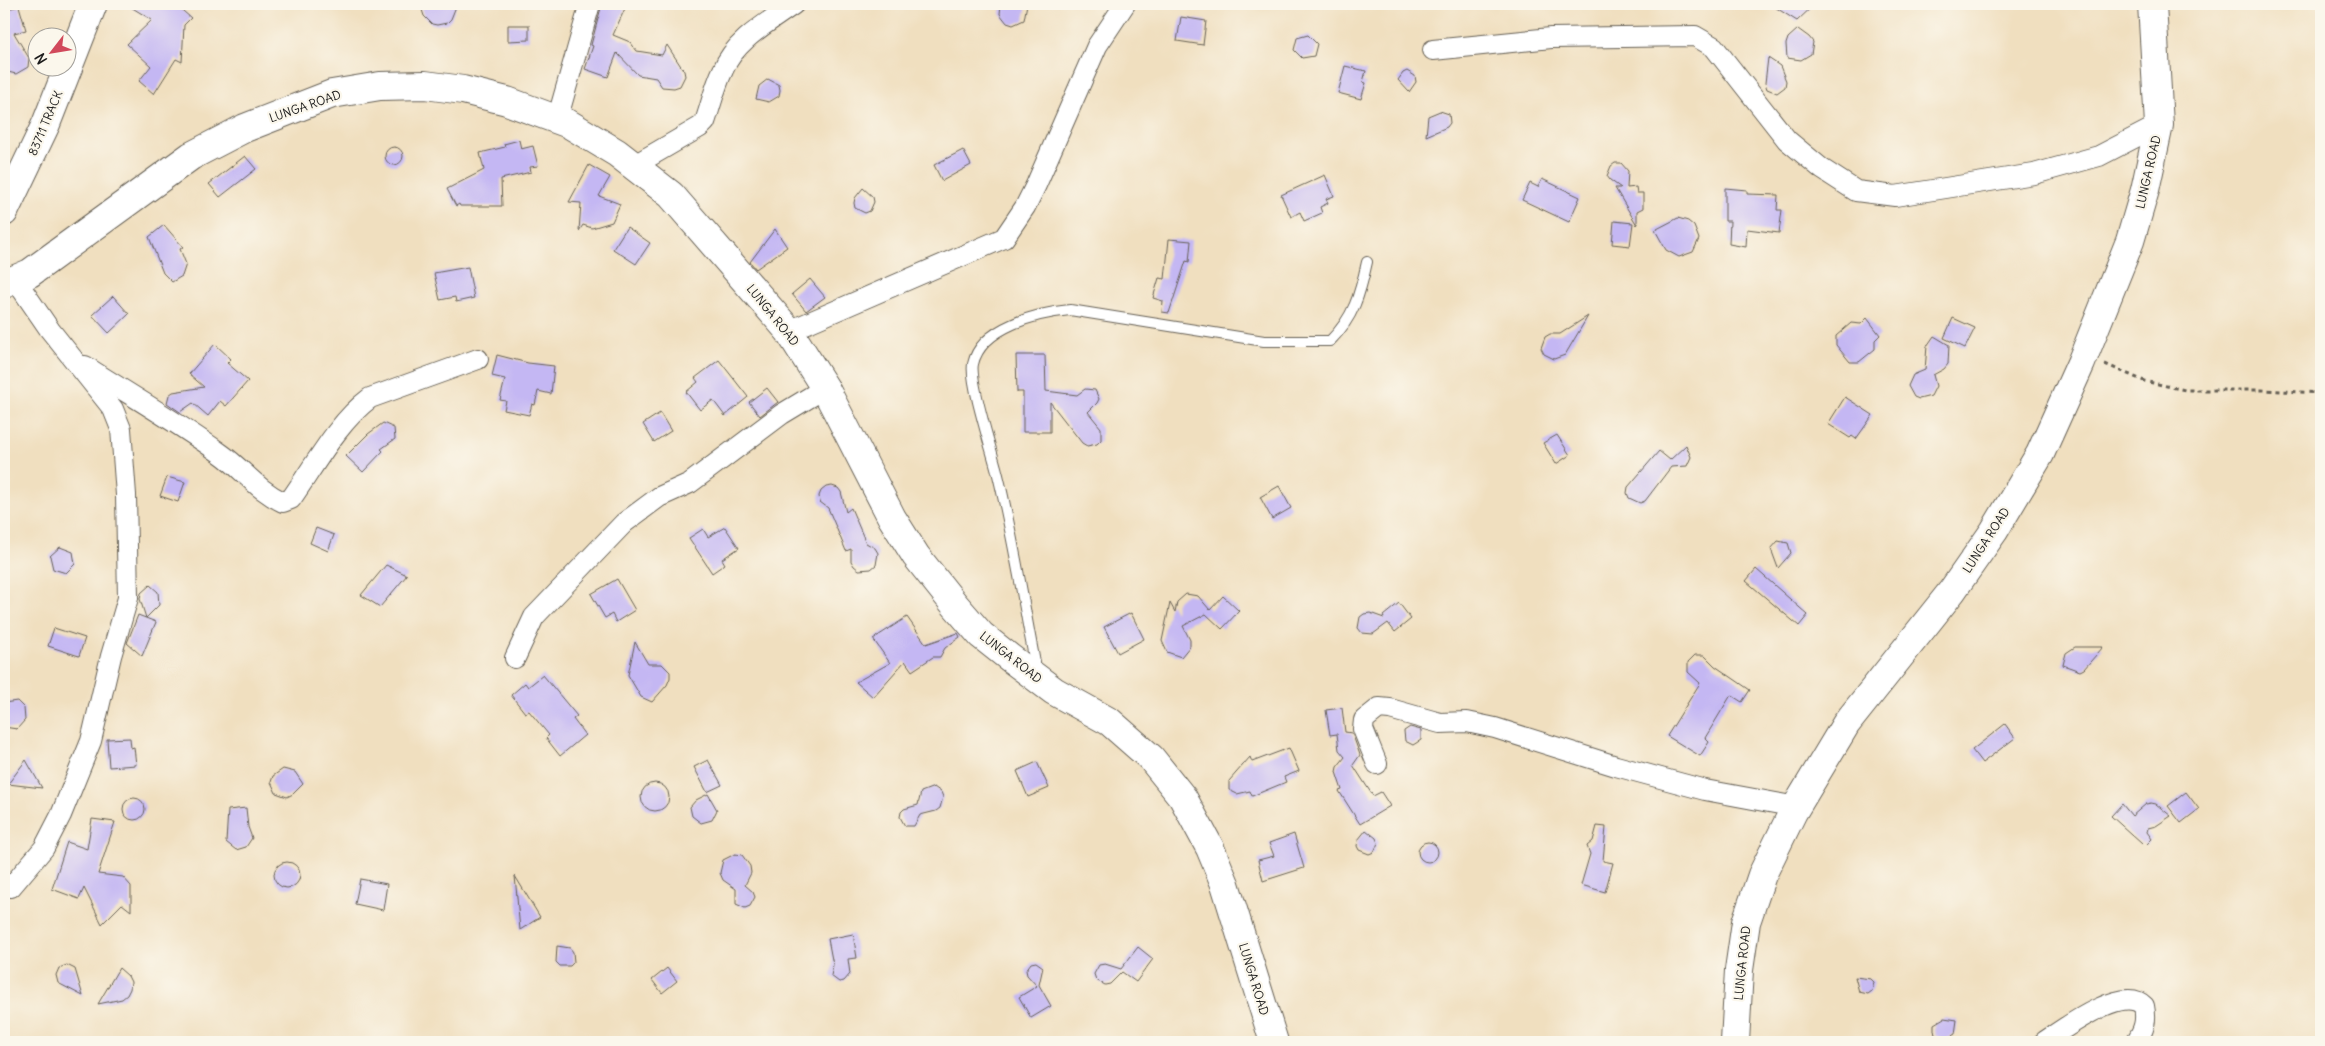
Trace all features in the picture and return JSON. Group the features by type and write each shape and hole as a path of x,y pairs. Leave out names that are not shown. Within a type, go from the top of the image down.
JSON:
{"street":[{"name":"83711 TRACK","path":"4,212 46,124 93,4"},
{"path":"557,120 590,4"},
{"path":"633,166 700,128 705,122 723,68 737,49 753,33 794,4"},
{"path":"789,331 1004,238 1025,207 1097,46 1125,4"},
{"name":"LUNGA ROAD","path":"1735,1042 1739,970 1746,922 1762,875 1797,806 1846,724 1952,591 1994,531 2040,454 2084,354 2130,241 2145,190 2159,125 2152,4"},
{"path":"1433,50 1551,38 1695,36 1714,47 1787,140 1822,169 1856,190 1895,196 1971,186 2043,171 2099,156 2159,125"},
{"name":"LUNGA ROAD","path":"9,281 30,273 191,156 245,128 332,94 380,86 425,84 463,90 506,101 569,124 617,153 671,195 789,331 825,388 892,518 916,556 981,635 1054,690 1110,722 1151,758 1183,798 1210,848 1225,884 1274,1042"},
{"path":"9,281 113,409 121,429 128,540 128,598 111,656 91,741 61,814 44,848 11,887"},
{"path":"72,358 210,445 232,461 261,490 283,502 291,499 343,426 370,398 478,359"},
{"path":"515,658 534,617 624,523 659,497 690,483 782,414 825,388"},
{"path":"1377,764 1363,729 1364,720 1379,708 1390,709 1440,723 1467,722 1495,728 1616,766 1705,790 1797,806"},
{"path":"2044,1042 2087,1014 2122,1000 2134,1000 2144,1006 2146,1016 2145,1027 2136,1042"}],"lane":[{"path":"1038,679 998,476 974,385 972,366 976,355 986,343 1006,327 1052,312 1070,310 1264,341 1330,341 1341,330 1360,296 1367,262"}],"path":[{"path":"2084,354 2144,381 2185,390 2262,390 2321,393"}],"building":[{"path":"126,4 175,4 191,18 184,25 182,62 176,59 154,94 139,81 151,66 127,44 152,20"},
{"path":"420,4 457,4 451,19 447,23 437,25 432,24 424,16"},
{"path":"602,4 627,4 613,35 630,42 637,51 662,55 667,45 684,71 685,76 680,86 674,88 662,87 656,78 638,75 617,53 608,77 585,69 593,46 591,45"},
{"path":"1001,4 1027,4 1024,20 1013,25 1007,23 1000,14"},
{"path":"1770,4 1815,4 1797,21"},
{"path":"19,6 26,30 14,33 28,56 28,67 16,74 4,71 4,10"},
{"path":"1181,17 1206,21 1203,45 1177,41"},
{"path":"508,25 529,25 529,40 508,41"},
{"path":"1798,29 1813,42 1811,54 1801,60 1787,58 1786,44 1788,38"},
{"path":"1308,35 1317,44 1314,56 1302,58 1294,50 1297,38"},
{"path":"1768,58 1780,66 1786,81 1785,87 1777,93 1767,89 1765,83"},
{"path":"1345,66 1366,71 1363,82 1366,83 1361,99 1338,93"},
{"path":"1407,71 1415,76 1416,82 1409,92 1398,80"},
{"path":"768,79 779,85 779,96 769,102 756,99 759,86"},
{"path":"1440,111 1449,114 1450,123 1447,127 1426,136 1428,116"},
{"path":"519,140 521,149 533,146 538,166 530,167 531,172 501,179 502,206 460,206 459,204 456,206 447,189 484,170 480,153 505,147 504,144"},
{"path":"394,147 400,150 403,156 400,162 394,165 388,162 385,156 388,150"},
{"path":"963,150 971,165 942,181 934,165"},
{"path":"245,156 256,169 220,197 209,184"},
{"path":"1615,163 1621,163 1628,171 1627,188 1636,187 1637,193 1643,193 1643,208 1637,211 1637,225 1615,188 1621,188 1607,176 1611,166"},
{"path":"589,165 610,177 599,196 620,204 612,222 592,228 583,225 579,231 581,203 569,202"},
{"path":"1325,175 1334,196 1326,199 1328,203 1320,207 1322,213 1304,221 1300,212 1291,217 1281,195"},
{"path":"1542,179 1580,197 1569,222 1522,200 1530,183 1538,187"},
{"path":"863,188 873,197 874,202 870,211 865,213 855,208 854,203 855,198"},
{"path":"1725,188 1747,190 1747,194 1778,195 1777,210 1782,210 1779,233 1747,229 1746,247 1729,244 1730,221 1725,221"},
{"path":"1678,218 1688,221 1694,226 1699,239 1693,252 1679,257 1666,250 1655,230"},
{"path":"1614,221 1633,223 1630,246 1612,244"},
{"path":"164,225 183,247 180,249 186,264 182,276 172,282 163,273 149,237"},
{"path":"627,227 650,243 636,264 613,249"},
{"path":"775,229 787,247 756,269 750,262"},
{"path":"1169,239 1191,241 1189,262 1186,261 1169,313 1162,312 1163,301 1153,298 1159,278 1165,279"},
{"path":"468,267 474,298 456,302 455,297 440,300 434,273"},
{"path":"810,279 825,297 806,311 792,294"},
{"path":"113,296 129,314 109,333 92,315"},
{"path":"1588,316 1565,355 1554,359 1544,354 1541,348 1545,337 1550,334 1560,334"},
{"path":"1867,318 1880,335 1875,340 1875,349 1859,362 1850,362 1836,345 1836,336 1851,323 1861,324"},
{"path":"1953,318 1975,328 1965,348 1944,338"},
{"path":"1934,336 1949,345 1948,364 1944,369 1933,375 1936,386 1931,396 1919,399 1914,397 1908,386 1913,375 1925,370 1927,346"},
{"path":"215,344 231,359 227,363 248,381 226,406 220,401 208,416 193,403 180,412 167,403 169,395 173,392 204,387 189,374"},
{"path":"497,355 528,363 554,366 551,394 538,391 535,405 532,404 529,415 504,410 506,401 500,400 505,379 492,376"},
{"path":"1016,355 1045,355 1046,391 1077,395 1085,389 1095,390 1099,399 1088,412 1101,428 1101,440 1097,444 1087,446 1082,443 1050,402 1050,432 1023,432 1023,392 1017,392"},
{"path":"719,360 748,397 725,416 713,400 700,410 686,392 698,382 695,378"},
{"path":"767,388 778,402 760,416 749,402"},
{"path":"1845,397 1873,415 1856,439 1852,436 1850,438 1828,424"},
{"path":"660,413 671,431 654,442 643,424"},
{"path":"383,423 394,428 395,439 381,449 383,451 363,472 346,456 368,434"},
{"path":"1557,435 1570,455 1556,464 1543,443"},
{"path":"1686,445 1691,457 1687,466 1671,467 1645,501 1640,503 1629,498 1627,493 1628,487 1659,451 1670,460"},
{"path":"167,477 185,482 178,502 160,496"},
{"path":"1279,486 1291,508 1272,519 1260,497"},
{"path":"826,487 838,488 841,492 846,512 851,508 866,543 875,548 878,553 876,565 871,569 859,570 854,566 851,561 851,549 846,551 828,508 820,502 819,496 821,491"},
{"path":"725,527 739,548 722,559 725,564 712,573 689,538 703,529 708,537"},
{"path":"316,528 334,535 328,551 310,543"},
{"path":"1778,541 1788,543 1791,553 1778,568 1771,549"},
{"path":"60,547 73,552 75,564 66,573 53,569 50,556"},
{"path":"386,565 407,575 380,607 361,595"},
{"path":"1756,569 1808,615 1799,626 1746,581"},
{"path":"617,579 635,610 616,622 612,614 605,618 591,594"},
{"path":"150,585 158,592 159,605 146,618 140,599 141,593"},
{"path":"1186,594 1198,596 1210,610 1223,596 1239,611 1222,629 1206,614 1183,626 1190,640 1190,646 1181,657 1167,652 1162,641 1170,603 1175,612 1177,602"},
{"path":"1399,603 1411,619 1395,632 1388,623 1373,634 1362,633 1358,628 1360,617 1364,614 1370,613 1384,618 1383,616"},
{"path":"1131,613 1144,639 1118,653 1104,627"},
{"path":"138,615 156,622 142,656 127,643"},
{"path":"907,617 926,644 958,633 960,637 945,648 940,657 933,657 912,671 905,661 873,697 856,682 890,663 873,639"},
{"path":"54,628 85,638 79,656 48,646"},
{"path":"635,642 648,664 662,664 670,672 667,685 652,702 641,697 628,675"},
{"path":"2075,647 2103,647 2084,669 2080,671 2063,665 2066,653"},
{"path":"1695,655 1704,655 1715,666 1750,690 1742,702 1731,695 1705,738 1709,742 1700,756 1667,736 1700,683 1688,672 1688,662"},
{"path":"543,675 577,716 573,719 585,735 560,756 546,738 549,735 529,711 525,713 511,695 525,683 528,687"},
{"path":"17,701 24,708 25,720 17,729 4,727 4,703"},
{"path":"1342,708 1345,732 1352,733 1360,755 1353,765 1373,796 1381,792 1390,806 1360,824 1339,791 1342,790 1336,772 1337,767 1345,757 1339,750 1337,734 1330,735 1326,710"},
{"path":"2005,724 2015,738 1982,763 1972,750"},
{"path":"1410,727 1421,730 1421,740 1413,745 1405,741 1404,731"},
{"path":"130,738 131,748 134,747 136,765 109,767 107,739"},
{"path":"1289,748 1299,771 1284,777 1286,782 1252,796 1250,791 1237,794 1229,790 1229,781 1250,757 1252,762"},
{"path":"26,760 42,788 8,784"},
{"path":"708,760 722,785 707,792 694,767"},
{"path":"1037,762 1049,788 1028,797 1017,771"},
{"path":"283,769 295,772 303,784 287,797 276,793 271,782 273,776"},
{"path":"655,783 665,787 669,797 665,807 655,811 645,807 641,797 645,787"},
{"path":"934,787 941,792 943,797 940,808 936,811 920,815 914,826 905,826 900,817 901,812 904,809 918,805 921,792"},
{"path":"2186,792 2199,809 2181,823 2168,806"},
{"path":"708,794 717,810 712,820 701,823 692,816 690,807 696,800"},
{"path":"134,798 142,801 145,809 142,817 134,820 126,817 123,809 126,801"},
{"path":"2122,804 2132,816 2146,804 2156,804 2171,816 2156,826 2148,828 2147,832 2152,839 2146,845 2143,842 2142,844 2111,816"},
{"path":"246,808 248,827 252,838 246,847 236,850 226,842 228,810"},
{"path":"92,819 115,822 98,874 123,877 131,886 131,911 122,904 102,924 84,888 79,899 52,889 67,842 87,849"},
{"path":"1597,826 1606,827 1603,861 1613,863 1605,892 1581,885 1590,854 1587,846 1593,841"},
{"path":"1366,830 1376,838 1378,843 1374,852 1369,854 1359,850 1357,846 1358,840"},
{"path":"1294,834 1304,868 1263,881 1258,860 1274,856 1269,843"},
{"path":"1428,842 1435,845 1438,852 1435,859 1428,862 1421,859 1418,852 1421,845"},
{"path":"735,854 742,855 750,866 751,873 745,885 753,892 755,897 750,906 745,908 736,904 736,889 723,880 720,873 723,860"},
{"path":"287,862 296,866 300,875 296,884 287,888 278,884 274,875 278,866"},
{"path":"515,876 540,917 520,930"},
{"path":"360,879 387,884 383,910 355,904"},
{"path":"853,934 857,958 848,959 850,974 844,981 839,982 831,976 833,965 828,939"},
{"path":"557,946 570,948 573,952 574,962 570,966 560,966 556,962"},
{"path":"1138,947 1153,959 1136,982 1122,972 1110,984 1105,985 1096,980 1094,974 1099,965 1105,964 1121,969"},
{"path":"1036,962 1043,967 1039,985 1051,1006 1031,1018 1019,997 1037,986 1027,975 1026,970 1031,963"},
{"path":"67,965 75,969 83,996 58,983 56,975 59,968"},
{"path":"119,968 128,976 131,982 127,995 122,999 98,1004"},
{"path":"667,968 677,981 662,993 652,980"},
{"path":"1855,977 1871,979 1874,982 1872,991 1868,994 1859,992"},
{"path":"1944,1018 1957,1020 1955,1034 1945,1040 1935,1035 1934,1030 1934,1024"}]}
